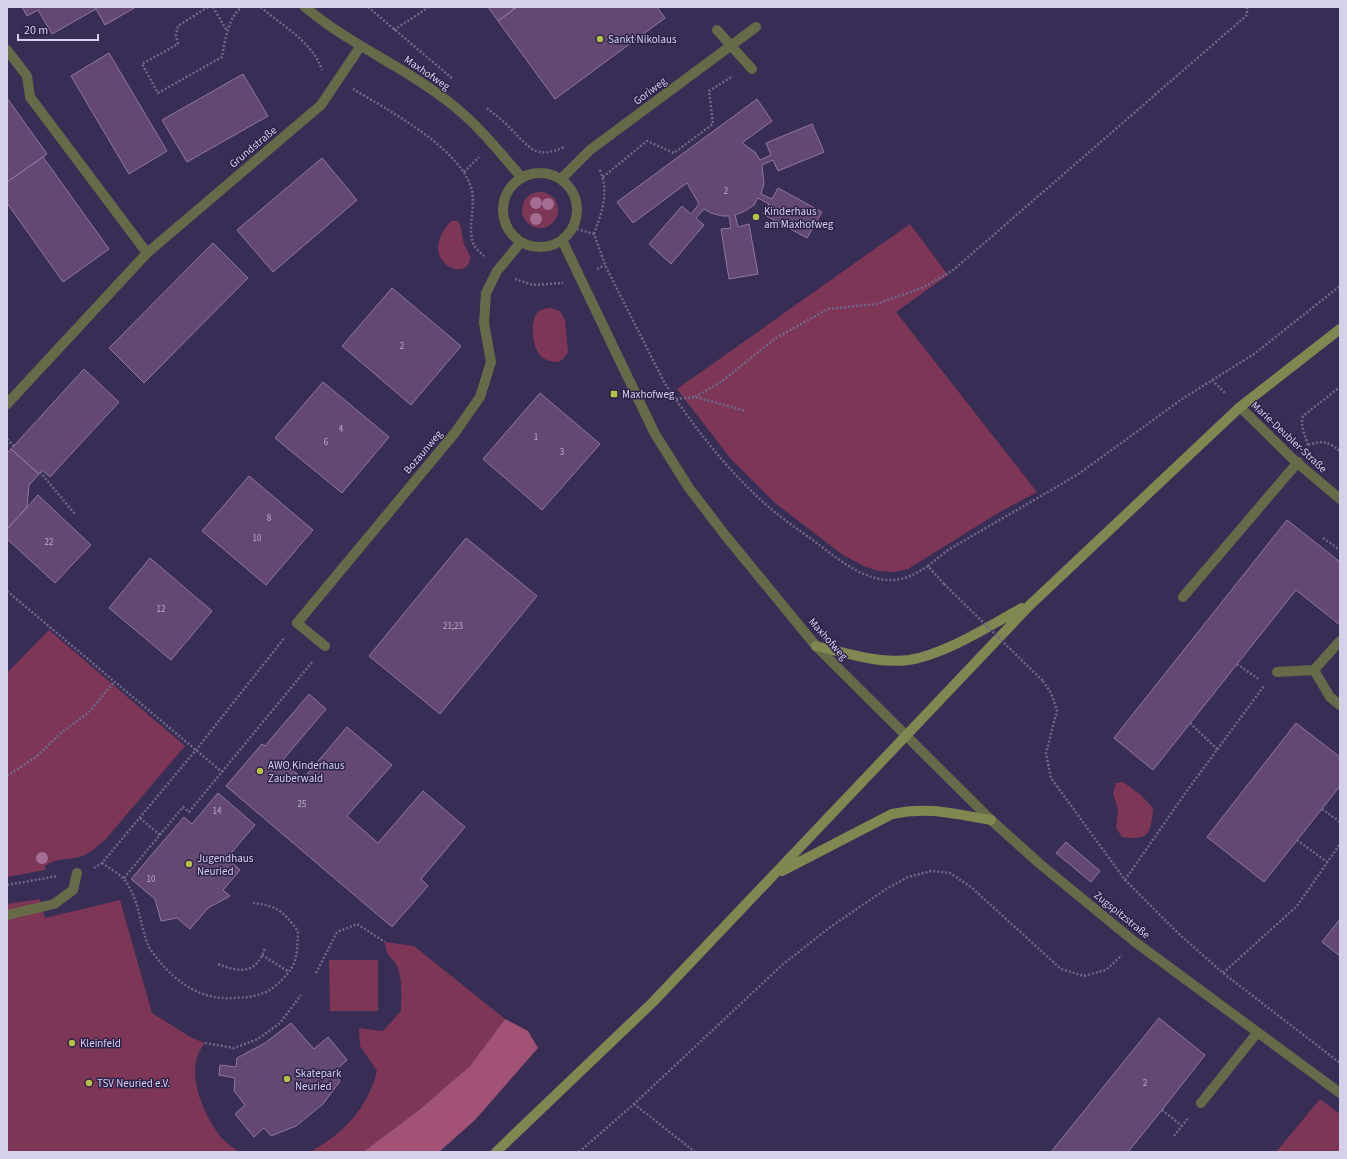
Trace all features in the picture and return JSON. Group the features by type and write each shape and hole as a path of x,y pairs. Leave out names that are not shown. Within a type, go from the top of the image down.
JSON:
{"street":[{"name":"Maxhofweg","path":"304,7 360,47 404,71 455,107 493,144 522,178"},
{"name":"Goriweg","path":"560,178 590,150 756,27"},
{"path":"717,30 750,67"},
{"name":"Grundstraße","path":"7,404 147,253 321,105 339,81 360,47"},
{"path":"7,50 27,76 30,97 147,253"},
{"path":"544,173 560,178 572,191 577,203 577,215 573,227 562,240 553,245 542,247 531,246 521,242 512,234 506,222 503,210 506,197 512,186 522,178 532,174 544,173"},
{"name":"Maxhofweg","path":"562,240 655,434 685,481 725,535 816,646 906,736"},
{"name":"Bozaunweg","path":"297,623 454,434 480,397 491,362 484,323 486,292 497,271 521,242"},
{"path":"496,1152 653,1002 1030,605 1240,407 1340,329"},
{"name":"Marie-Deubler-Straße","path":"1240,407 1296,462 1340,499"},
{"path":"1183,597 1296,462"},
{"path":"816,646 882,660 909,660 938,652 1030,605"},
{"path":"297,623 325,646"},
{"path":"1277,672 1314,670 1340,641"},
{"path":"1314,670 1330,697 1340,705"},
{"name":"Zugspitzstraße","path":"906,736 991,820 1040,864 1135,942 1257,1033 1340,1092"},
{"path":"774,875 892,814 912,810 936,810 991,820"},
{"path":"7,915 54,904 73,890 77,873"},
{"path":"1201,1103 1257,1033"}],"path":[{"path":"208,7 178,26 176,35 178,44 142,64 158,93 222,57 228,32 235,14 242,7"},
{"path":"213,7 228,32"},
{"path":"261,7 307,43 316,54 322,70 414,127 444,151 464,172 472,188 470,225 474,245 497,271 532,285 560,284 581,277 605,265"},
{"path":"368,7 455,81"},
{"path":"394,30 429,7"},
{"path":"695,397 721,382 776,338 828,309 876,304 922,288 952,271 1247,15 1247,7"},
{"path":"603,177 647,141 674,153 713,124 709,91 750,67"},
{"path":"486,107 510,127 530,149 550,154 579,140 590,150 603,177 605,191 604,208 594,234 605,265 664,382 725,462 769,508 840,560 864,574 893,580 911,577 948,550 1076,475 1182,399 1254,354 1340,286"},
{"path":"573,227 594,234"},
{"path":"1296,462 1306,450 1308,445 1301,423 1303,416 1340,387"},
{"path":"676,399 695,397 746,411"},
{"path":"7,440 14,446"},
{"path":"1308,445 1324,442 1331,444 1340,451"},
{"path":"40,472 75,514"},
{"path":"1324,538 1340,550"},
{"path":"928,566 944,584 1043,681 1052,693 1057,710 1046,753 1051,778 1125,880 1179,934 1223,973 1340,1063"},
{"path":"7,591 222,772"},
{"path":"7,886 90,870 102,863 196,750 297,623"},
{"path":"124,878 183,807 189,812 325,646"},
{"path":"1125,880 1186,792 1265,684 1237,664"},
{"path":"7,776 36,757 61,733 89,712 114,682"},
{"path":"1190,723 1218,750"},
{"path":"1322,809 1340,822"},
{"path":"140,818 160,835"},
{"path":"1297,840 1327,862"},
{"path":"1223,973 1297,906 1340,844"},
{"path":"102,863 124,878 136,901 148,947 169,974 191,989 221,999 248,998 270,990 295,965 297,956 298,931 284,914 270,905 253,903"},
{"path":"579,1152 634,1104 782,965 829,928 886,889 908,877 931,871 950,873 971,887 1061,969 1084,976 1106,970 1135,942"},
{"path":"316,974 336,932 356,924 385,942"},
{"path":"218,964 232,970 249,969 260,961 265,948"},
{"path":"262,955 289,972"},
{"path":"205,1043 234,1048 258,1040 280,1023 301,995"},
{"path":"1174,1136 1201,1103"},
{"path":"634,1104 695,1152"},
{"path":"1162,1110 1182,1126"}],"shaded area":[{"path":"543,192 553,197 557,203 557,217 553,223 547,227 537,228 527,223 523,217 522,207 527,197 533,193"},
{"path":"451,221 458,221 464,244 470,256 467,266 461,269 454,269 446,265 440,258 438,248 441,235"},
{"path":"910,224 948,275 896,312 1037,492 998,513 908,569 894,572 879,571 866,567 843,555 775,503 731,459 677,389"},
{"path":"551,308 560,311 565,320 568,352 559,362 544,359 537,351 534,340 533,326 536,315 540,310"},
{"path":"49,630 185,746 105,840 93,850 83,856 57,860 49,863 45,866 45,870 7,877 7,673"},
{"path":"1123,782 1141,795 1153,808 1151,824 1147,834 1138,838 1122,837 1116,828 1118,809 1113,793 1116,783"},
{"name":"TSV Neuried e.V.","path":"40,899 45,918 120,900 152,1013 192,1038 205,1043 199,1053 195,1078 202,1103 213,1126 220,1136 239,1152 7,1152 7,904"},
{"path":"385,942 414,946 505,1019 470,1066 419,1110 363,1152 310,1152 333,1137 352,1119 361,1108 373,1084 377,1071 360,1046 359,1028 383,1031 401,1011 400,975 396,964 388,954"},
{"path":"329,960 378,960 378,1011 330,1011"},
{"path":"505,1019 528,1031 538,1048 475,1120 439,1152 363,1152 419,1110 470,1066"},
{"path":"1320,1099 1340,1114 1340,1152 1276,1152"}],"building":[{"path":"22,7 95,7 96,9 52,34 38,10 27,16"},
{"path":"95,7 136,7 105,25"},
{"path":"488,7 512,7 513,9 517,7 498,21"},
{"path":"517,7 657,7 665,18 555,99 498,21"},
{"path":"109,53 167,151 129,174 71,76"},
{"path":"243,74 268,116 187,162 162,120"},
{"path":"7,98 47,154 7,182"},
{"path":"757,99 772,121 742,143 755,152 760,160 771,155 766,143 812,124 824,152 778,171 773,160 762,165 764,184 761,194 772,199 778,188 822,212 807,238 763,214 769,204 758,198 754,205 735,215 738,227 749,224 758,274 729,279 721,229 731,228 729,216 711,213 704,209 696,218 704,225 671,264 649,244 682,206 691,214 699,204 687,183 633,223 617,202"},
{"path":"43,157 109,249 63,282 7,203 7,182"},
{"path":"322,158 357,200 273,272 237,230"},
{"path":"213,243 248,278 144,383 109,348"},
{"path":"392,288 461,346 411,405 342,346"},
{"path":"84,369 119,402 50,477 42,470 39,474 11,449"},
{"path":"323,382 389,437 342,493 275,438"},
{"path":"540,393 600,444 542,510 483,459"},
{"path":"11,449 39,474 29,485 27,507 7,529 7,453"},
{"path":"249,476 313,530 266,585 202,531"},
{"path":"38,495 91,545 55,583 7,539 7,529"},
{"path":"1287,520 1340,562 1340,625 1296,590 1153,770 1114,738"},
{"path":"466,538 537,596 440,714 369,656"},
{"path":"150,558 212,611 171,660 109,608"},
{"path":"309,694 326,709 282,761 303,779 347,727 392,765 347,816 378,843 423,791 465,827 421,879 428,886 392,927 226,786 262,744 265,746"},
{"path":"1296,723 1340,757 1340,786 1264,882 1207,837"},
{"name":"Jugendhaus Neuried","path":"218,793 255,825 227,858 240,870 223,890 230,896 208,908 190,929 177,918 161,921 155,899 131,879 184,817 192,824"},
{"path":"1066,842 1100,871 1091,882 1056,853"},
{"path":"1340,919 1340,956 1322,942"},
{"path":"1159,1018 1205,1055 1162,1110 1128,1152 1051,1152"},
{"name":"Skatepark Neuried","path":"291,1023 314,1049 328,1037 347,1060 334,1072 340,1081 323,1104 296,1126 271,1136 264,1128 254,1137 235,1114 245,1105 234,1091 235,1078 219,1075 220,1065 236,1067 237,1058 265,1043"}],"place":[{"name":"Sankt Nikolaus","path":"600,39"},
{"name":"Kinderhaus am Maxhofweg","path":"756,217"},
{"name":"Maxhofweg","path":"614,394"},
{"name":"AWO Kinderhaus Zauberwald","path":"260,771"},
{"name":"Jugendhaus Neuried","path":"189,864"},
{"name":"Kleinfeld","path":"72,1043"},
{"name":"Skatepark Neuried","path":"287,1079"},
{"name":"TSV Neuried e.V.","path":"89,1083"}]}
